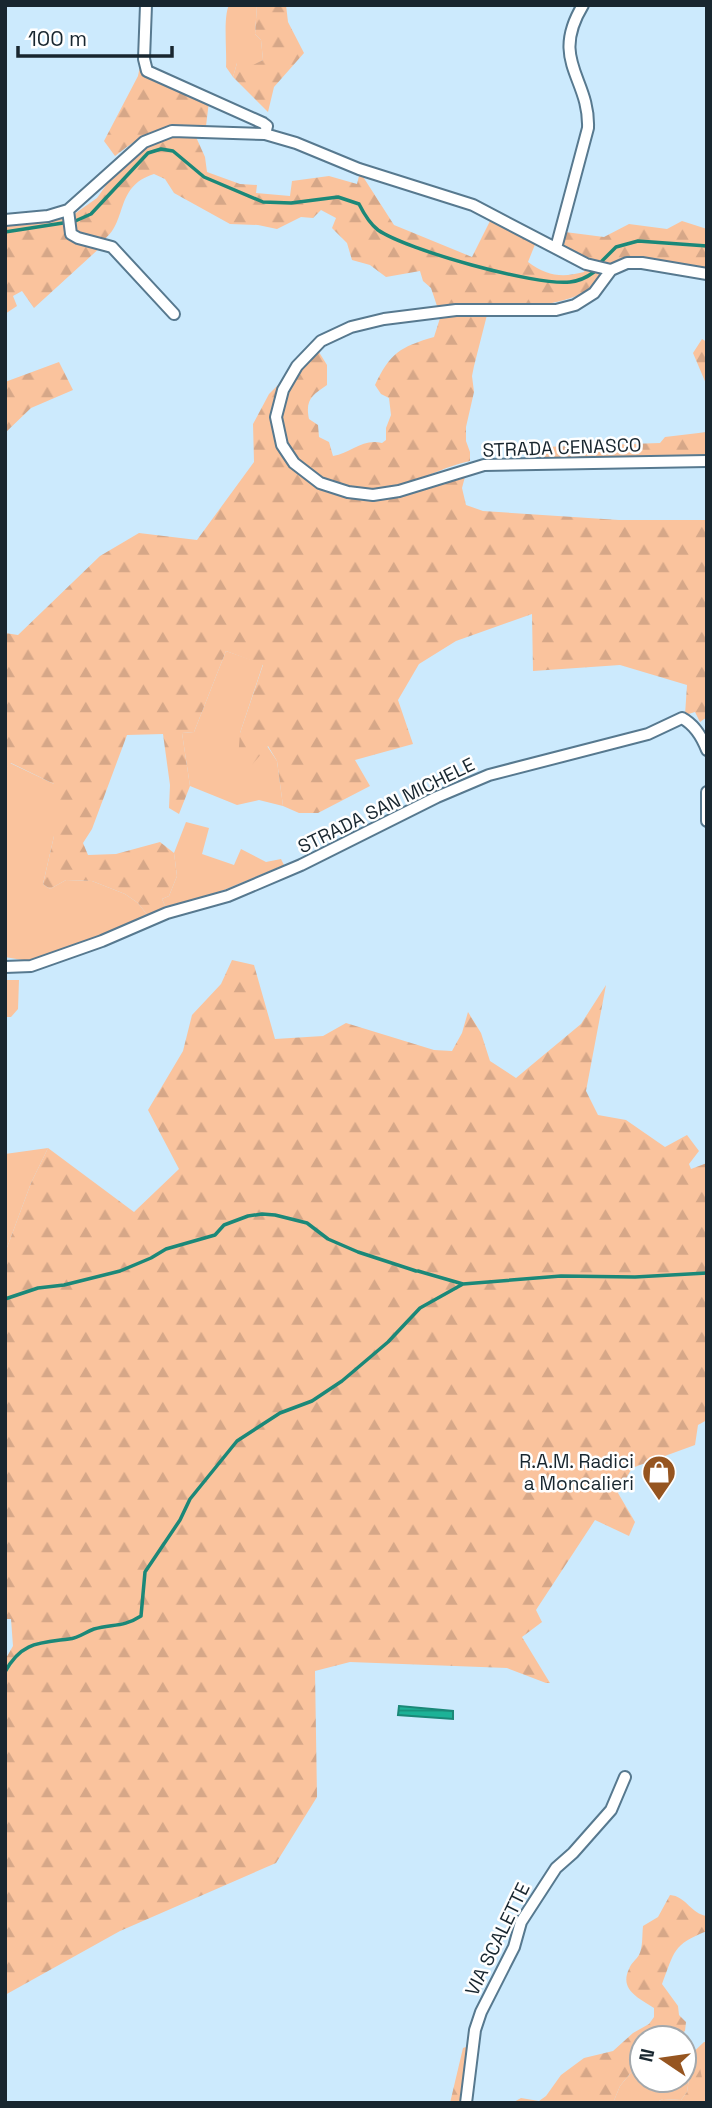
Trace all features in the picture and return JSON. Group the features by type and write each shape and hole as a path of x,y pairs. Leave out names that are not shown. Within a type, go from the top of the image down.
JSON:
{"street":[{"path":"146,5 144,59 147,71 266,130 359,169 473,205 586,264 611,270 627,263 642,262 707,274"},
{"path":"556,248 589,128 589,109 571,66 570,50 571,34 583,5"},
{"path":"5,220 48,216 68,210 144,142 155,136 172,131 266,130"},
{"path":"68,210 71,234 112,247 174,314"},
{"name":"STRADA CENASCO","path":"611,270 594,293 575,305 556,310 456,310 415,315 351,327 321,341 297,366 283,390 276,417 282,445 294,463 320,483 348,492 373,495 399,491 484,465 707,461"},
{"name":"STRADA SAN MICHELE","path":"5,967 31,966 102,941 167,913 228,896 301,865 401,814 489,775 648,734 682,718 693,726 707,750"},
{"path":"707,792 707,821"},
{"name":"VIA SCALETTE","path":"466,2103 475,2030 481,2012 514,1947 521,1922 543,1884 611,1810 625,1777"}],"green space":[{"path":"229,5 257,5 255,34 261,40 263,60 253,66 237,63 233,77 226,67"},
{"path":"257,5 286,5 288,22 304,53 274,87 268,112 233,77 237,63 243,58 253,65 263,60 261,40 255,34"},
{"path":"140,66 209,101 206,126 166,127 147,134 115,156 104,141 138,76"},
{"path":"173,135 196,137 205,157 207,172 240,184 257,185 256,193 290,196 292,181 329,176 357,184 360,172 394,225 472,257 491,219 536,242 528,262 548,273 562,275 584,272 589,259 562,246 565,232 604,237 629,224 667,229 682,221 707,229 707,271 612,266 589,289 557,302 516,307 438,309 431,288 423,281 420,271 386,277 370,265 352,260 347,243 332,228 336,218 321,210 313,218 301,217 277,229 230,224 174,193 165,179 154,174 132,187 116,225 102,241 74,232 73,215 97,198 114,174 144,145"},
{"path":"63,219 69,235 103,245 34,308 22,291 13,296 17,306 5,314 5,223"},
{"path":"441,315 487,315 472,376 474,392 466,427 470,461 398,486 373,491 351,489 330,482 317,476 300,462 289,447 283,431 282,415 294,382 317,349 327,365 327,385 311,399 308,407 309,419 318,425 319,437 329,442 333,456 369,442 382,443 386,440 386,428 391,415 389,398 381,394 375,385 386,365 397,353 434,337"},
{"path":"702,339 707,342 707,386 693,353"},
{"path":"59,362 73,390 31,408 5,433 5,382"},
{"path":"280,383 270,417 278,447 289,465 318,486 348,495 466,473 462,488 466,505 483,511 619,520 707,520 707,717 700,722 695,712 685,715 687,685 620,665 533,671 532,614 456,641 419,664 398,700 413,744 355,760 370,786 318,813 299,813 283,806 277,761 268,746 251,766 238,759 240,733 263,665 226,651 194,732 182,733 190,786 179,814 169,808 170,785 163,734 127,735 92,829 83,843 88,855 116,854 160,842 174,853 177,876 169,896 162,899 166,908 148,916 138,903 125,894 92,881 66,880 50,889 43,884 54,836 54,784 11,763 5,769 5,633 18,635 100,556 139,533 197,540 254,462 253,424 269,394"},
{"path":"707,432 707,456 538,461 542,447 660,443 665,437"},
{"path":"226,651 263,664 240,733 267,746 277,761 283,806 259,800 237,805 190,786 182,733 194,732"},
{"path":"10,763 54,784 54,836 43,884 50,889 66,880 92,881 125,894 138,903 148,916 102,936 28,961 5,957 5,769"},
{"path":"186,822 209,828 202,854 234,865 241,849 266,862 281,859 284,865 224,890 166,908 162,899 169,896 177,876 174,853"},
{"path":"232,960 254,965 275,1039 323,1036 346,1023 434,1050 452,1051 462,1033 468,1012 481,1033 490,1061 516,1078 581,1024 606,985 586,1091 598,1115 626,1120 665,1147 687,1135 699,1151 689,1164 691,1169 707,1163 707,1420 698,1425 695,1445 632,1468 618,1493 635,1522 629,1536 595,1520 536,1610 542,1622 522,1637 550,1683 507,1668 350,1662 315,1671 317,1797 276,1863 120,1931 5,1995 5,1660 13,1646 11,1619 5,1619 5,1253 31,1183 48,1148 134,1212 179,1169 148,1110 183,1051 192,1015 221,984"},
{"path":"5,980 19,980 18,1009 11,1017 5,1017"},
{"path":"48,1148 31,1183 5,1253 5,1154"},
{"path":"670,1895 680,1898 701,1915 707,1916 707,1931 676,1950 662,1984 678,2006 679,2015 686,2024 649,2024 654,2017 654,2008 632,1993 627,1983 630,1967 638,1957 642,1945 643,1926 658,1917"},
{"path":"628,2038 628,2076 620,2086 613,2103 512,2103 521,2098 539,2101 546,2096 561,2075 584,2058 613,2051"},
{"path":"707,2042 707,2098 698,2080 698,2048"},
{"path":"472,2045 476,2053 472,2103 450,2103 463,2048"},
{"path":"700,2068 707,2103 655,2103 663,2099 681,2100 686,2094 698,2094"},
{"path":"628,2076 628,2094 686,2094 681,2100 613,2103 620,2086"}],"shaded area":[{"path":"399,1706 453,1711 453,1719 398,1715"}],"waterway":[{"path":"73,222 91,214 148,153 161,149 173,151 204,177 263,202 291,203 338,197 359,204 378,230 415,247 472,265 553,282 577,281 594,272"},
{"path":"5,232 63,223"},
{"path":"602,261 616,247 638,241 707,246"},
{"path":"5,1299 38,1288 64,1285 120,1271 166,1249 215,1235 224,1225 262,1214 307,1223 328,1239 416,1271"},
{"path":"418,1271 463,1284 561,1276 635,1277 707,1273"},
{"path":"5,1672 24,1649 73,1638 94,1629 124,1624 141,1616 145,1572 180,1520 190,1499 237,1441 280,1413 312,1401 342,1381 388,1342 420,1308 463,1284"}],"place":[{"name":"R.A.M. Radici a Moncalieri","path":"659,1502"}]}
